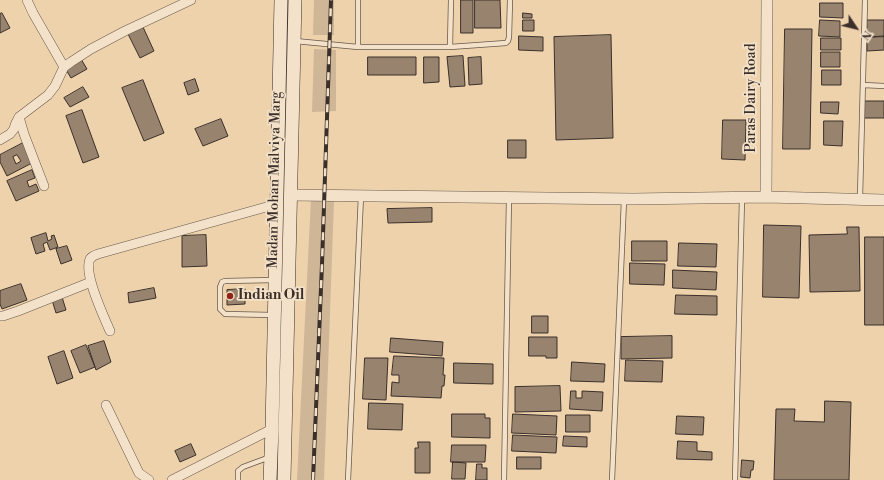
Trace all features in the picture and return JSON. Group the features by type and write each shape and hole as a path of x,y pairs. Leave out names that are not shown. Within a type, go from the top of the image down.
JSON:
{"main road":[{"name":"Madan Mohan Malviya Marg","path":"270,480 272,456 281,0"},
{"name":"Madan Mohan Malviya Marg","path":"284,480 295,0"}],"street":[{"path":"27,0 33,14 64,67"},
{"path":"0,140 14,130 19,117 48,95 55,86 64,67 91,49 125,31 191,0"},
{"name":"Paras Dairy Road","path":"766,197 767,0"},
{"path":"19,117 44,186"},
{"path":"291,195 624,199 766,197 884,200"},
{"path":"110,331 91,282 89,263 91,258 98,254 277,204"},
{"path":"0,316 18,311 91,282"},
{"path":"106,405 140,473 149,480"},
{"path":"172,480 272,429"}],"lane":[{"path":"358,0 358,47"},
{"path":"450,46 451,0"},
{"path":"294,41 358,47 450,46 506,43 509,37 510,0"},
{"path":"860,200 865,0"},
{"path":"864,85 884,86"},
{"path":"348,480 361,196"},
{"path":"735,480 742,197"},
{"path":"504,480 509,198"},
{"path":"612,480 624,199"},
{"path":"275,280 222,282 220,287 220,309 225,314 275,315"},
{"path":"238,480 238,471 243,467 272,456"}],"shaded area":[{"path":"314,0 334,0 334,35 313,35"},
{"path":"314,49 336,50 336,111 312,112"},
{"path":"311,199 334,200 324,480 297,480"}],"building":[{"path":"461,0 473,0 473,33 461,33"},
{"path":"475,0 500,0 501,28 475,28"},
{"path":"820,3 843,3 843,18 820,17"},
{"path":"2,13 10,28 0,33 0,14"},
{"path":"523,13 532,14 532,18 523,18"},
{"path":"523,20 534,20 534,31 523,31"},
{"path":"820,20 840,21 840,37 819,36"},
{"path":"867,20 884,20 884,36 868,37"},
{"path":"143,27 154,51 140,58 128,34"},
{"path":"785,29 812,29 810,149 783,149"},
{"path":"611,35 613,138 556,140 554,37"},
{"path":"519,36 543,37 543,51 519,50"},
{"path":"884,37 884,50 867,51 867,38"},
{"path":"821,38 841,38 841,50 821,50"},
{"path":"821,52 840,52 840,67 821,67"},
{"path":"463,56 465,86 450,87 447,57"},
{"path":"368,57 416,57 416,75 368,75"},
{"path":"424,57 439,57 439,82 424,83"},
{"path":"481,57 482,84 469,85 468,58"},
{"path":"81,59 87,69 71,78 65,68"},
{"path":"822,70 841,70 841,85 822,85"},
{"path":"195,79 199,91 188,95 184,83"},
{"path":"143,80 164,133 144,141 122,88"},
{"path":"83,87 89,97 70,107 64,98"},
{"path":"864,101 884,101 884,118 864,118"},
{"path":"821,102 839,102 838,114 821,113"},
{"path":"82,110 99,157 83,163 66,116"},
{"path":"221,119 228,136 203,146 195,129"},
{"path":"723,120 746,120 745,160 722,159"},
{"path":"824,121 843,121 842,146 824,145"},
{"path":"508,140 526,140 526,158 508,158"},
{"path":"23,143 32,163 7,176 0,162 0,155","holes":["17,155 21,161 16,164 13,157"]},
{"path":"32,170 35,178 27,181 29,187 36,184 39,191 16,201 7,181"},
{"path":"432,208 432,222 388,223 387,209"},
{"path":"764,225 801,226 799,298 763,297"},
{"path":"847,227 859,227 860,291 810,292 809,235 847,234"},
{"path":"46,233 48,241 52,239 51,236 54,235 58,247 50,250 47,242 43,244 45,251 36,254 31,238"},
{"path":"206,235 207,266 182,267 182,236"},
{"path":"865,237 884,237 884,325 865,325"},
{"path":"632,241 667,241 667,261 632,261"},
{"path":"679,243 717,244 716,267 678,266"},
{"path":"67,246 72,260 61,264 56,249"},
{"path":"630,263 665,264 664,285 630,284"},
{"path":"673,270 717,272 716,290 673,288"},
{"path":"21,284 27,300 2,309 0,304 0,291"},
{"path":"154,288 156,298 129,303 128,293"},
{"path":"245,289 245,304 227,305 227,290"},
{"path":"676,295 717,296 717,315 675,314"},
{"path":"62,297 66,310 56,313 52,300"},
{"path":"532,316 548,316 548,333 532,333"},
{"path":"672,336 672,358 621,359 621,337"},
{"path":"529,337 557,337 557,358 546,358 546,356 529,356"},
{"path":"391,338 443,342 442,356 390,352"},
{"path":"104,341 111,362 96,370 88,346"},
{"path":"86,345 95,367 80,373 71,351"},
{"path":"64,351 73,378 57,384 48,357"},
{"path":"394,356 444,358 443,375 445,375 441,398 391,396 392,382 399,383 399,375 392,375"},
{"path":"365,358 388,358 386,400 363,399"},
{"path":"626,360 663,361 662,382 625,381"},
{"path":"572,362 605,364 604,382 571,381"},
{"path":"454,363 493,364 493,384 454,383"},
{"path":"560,386 561,411 515,412 515,387"},
{"path":"571,391 576,391 576,398 582,398 582,391 603,392 602,411 570,409"},
{"path":"825,401 851,402 849,480 774,480 776,409 795,409 794,421 824,422"},
{"path":"369,403 403,404 402,430 368,429"},
{"path":"452,414 485,414 485,418 490,418 490,438 452,437"},
{"path":"513,414 557,416 556,435 512,433"},
{"path":"566,415 590,415 590,432 566,432"},
{"path":"677,416 704,417 703,435 676,434"},
{"path":"513,435 557,437 556,453 512,451"},
{"path":"564,436 587,437 587,447 563,446"},
{"path":"678,441 697,442 697,451 712,452 712,460 677,459"},
{"path":"418,442 430,442 430,473 415,473 415,448 418,448"},
{"path":"191,444 196,455 180,462 175,451"},
{"path":"452,445 486,445 485,462 451,462"},
{"path":"517,457 541,457 541,469 517,469"},
{"path":"742,460 754,461 750,478 741,477"},
{"path":"453,462 466,463 465,479 452,479"},
{"path":"477,464 482,464 482,468 487,468 487,480 476,480"}],"railway":[{"path":"313,480 331,0"}],"place":[{"name":"Indian Oil","path":"230,296"}]}
